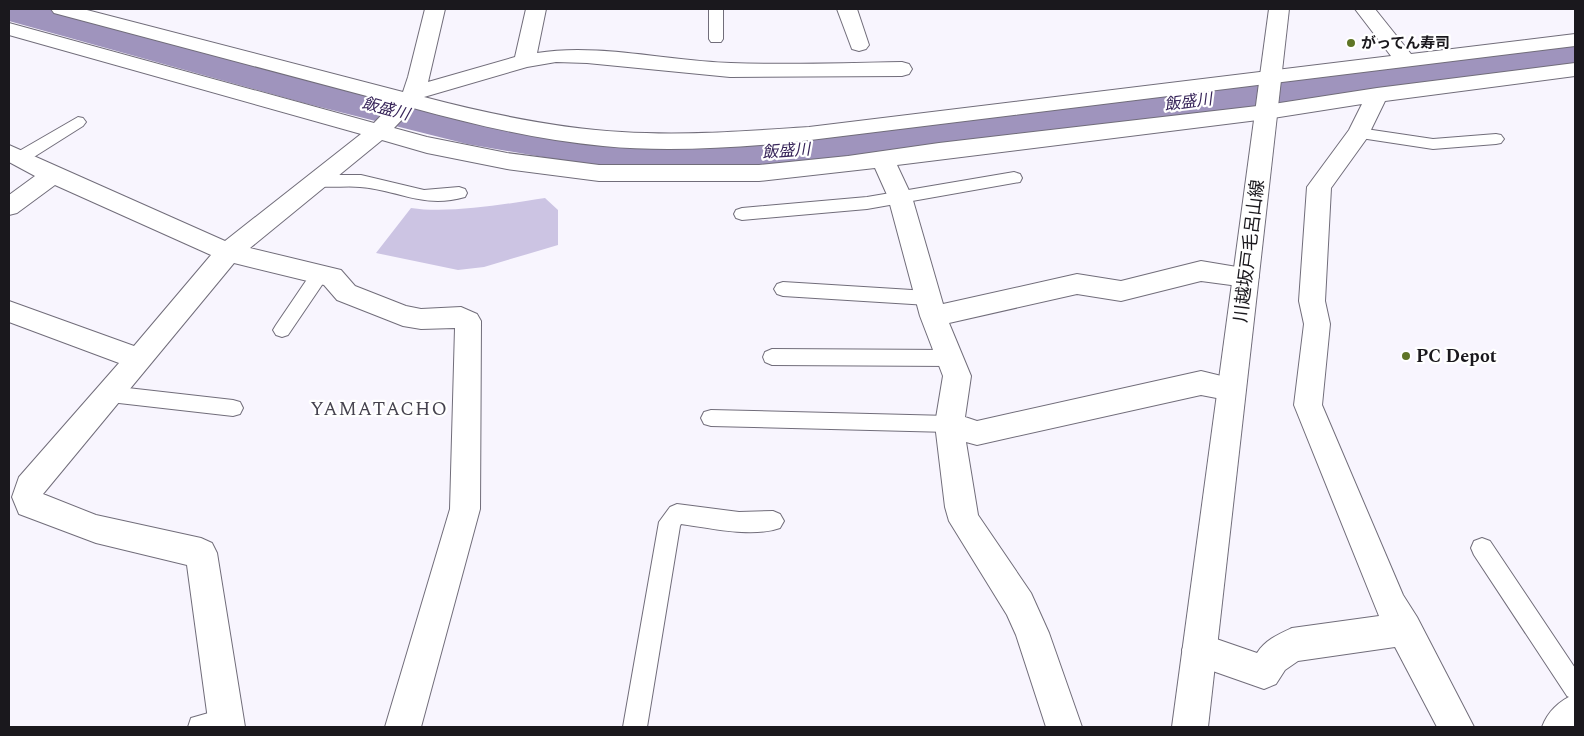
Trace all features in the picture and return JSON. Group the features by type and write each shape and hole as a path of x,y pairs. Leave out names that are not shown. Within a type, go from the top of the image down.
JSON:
{"street":[{"path":"62,9 518,126 623,140 723,141 809,134 1575,40"},
{"path":"218,725 201,554 96,529 30,504 27,497 30,487 228,252 378,132 410,97 435,9"},
{"path":"525,61 536,9"},
{"path":"847,9 859,45"},
{"name":"川越坂戸毛呂山線","path":"1190,727 1279,9"},
{"path":"1365,9 1406,61"},
{"path":"9,29 427,146 507,161 599,173 759,173 883,160 949,149 1266,112 1377,95 1575,69"},
{"path":"410,97 525,61 564,56 730,70 902,69"},
{"path":"1377,95 1359,133 1319,188 1312,300 1317,324 1308,405 1391,606 1456,727"},
{"path":"14,156 228,252 332,276 346,292 403,316 421,319 461,317 468,321 466,509 403,727"},
{"path":"883,160 900,197 930,307 957,376 949,424 960,506 964,522 1022,611 1032,633 1064,727"},
{"path":"9,206 54,175"},
{"path":"930,307 1077,284 1121,291 1202,271 1246,277"},
{"path":"9,312 139,359"},
{"path":"949,424 977,433 1201,384 1232,388"},
{"path":"1200,650 1264,672 1273,658 1292,644 1405,629"},
{"path":"1560,727 1575,712"}],"lane":[{"path":"716,9 716,39"},
{"path":"14,156 78,122"},
{"path":"1359,133 1434,144 1496,139"},
{"path":"742,214 867,203 1014,178"},
{"path":"319,181 361,181 424,196 459,193"},
{"path":"282,330 320,274"},
{"path":"784,289 930,307"},
{"path":"772,357 950,358"},
{"path":"110,394 233,408"},
{"path":"711,418 949,424"},
{"path":"635,727 670,522 677,514 739,522 773,521"},
{"path":"1482,548 1575,688"}],"shaded area":[{"path":"545,198 558,210 558,245 484,267 458,270 376,253 411,208 426,210 460,209"}],"waterway":[{"name":"飯盛川","path":"9,9 320,93 467,129 577,147 697,155 789,152 1393,77 1575,52"}],"place":[{"name":"がってん寿司","path":"1351,43"},
{"name":"PC Depot","path":"1406,356"}],"district":[{"name":"YAMATACHO","path":"379,408"}]}
